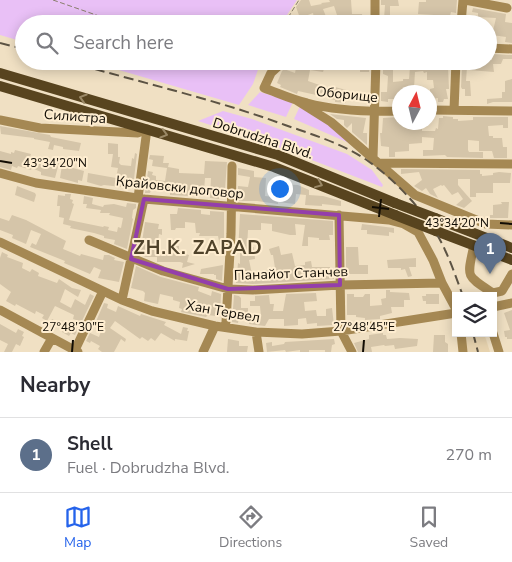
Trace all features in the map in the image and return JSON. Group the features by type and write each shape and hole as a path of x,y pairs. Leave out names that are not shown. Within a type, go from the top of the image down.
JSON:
{"main road":[{"name":"Dobrudzha Blvd.","path":"0,72 278,154 512,248"},
{"name":"Dobrudzha Blvd.","path":"0,86 274,166 392,217 436,231 512,260"},
{"path":"479,247 489,238"}],"street":[{"path":"375,0 375,15"},
{"path":"462,15 464,0 507,8"},
{"path":"497,48 512,49"},
{"name":"Оборище","path":"274,70 264,88 296,100 327,108 374,112 392,111"},
{"path":"375,160 376,70"},
{"path":"454,110 456,70"},
{"path":"296,100 332,122 415,195 486,224 512,224"},
{"path":"437,110 512,110"},
{"name":"Силистра","path":"0,120 50,128 138,133 147,129"},
{"path":"122,300 141,198 147,129"},
{"path":"375,160 512,164"},
{"path":"226,322 231,234 232,166"},
{"name":"Крайовски договор","path":"0,173 36,183 141,198 338,215 392,217"},
{"path":"338,215 342,331 352,352"},
{"path":"392,217 418,232 434,260 452,307"},
{"name":"Панайот Станчев","path":"89,240 163,271 228,289 253,290 340,285 442,283"},
{"name":"Хан Тервел","path":"0,242 122,300 152,311 214,326 256,332 302,334 342,331 452,312"},
{"path":"479,247 469,271 472,280 493,293 502,291 512,274"},
{"path":"0,310 77,351 103,291"},
{"path":"497,306 512,303"},
{"path":"203,352 214,326"},
{"path":"256,332 259,352"},
{"path":"462,337 464,352"},
{"path":"494,337 499,352"},
{"path":"44,352 52,338"}],"path":[{"path":"53,0 96,15"},
{"path":"290,15 299,0"}],"highlighted area":[{"path":"144,199 339,215 340,285 228,289 131,259"}],"shaded area":[{"path":"0,0 297,0 287,15 15,15 15,39 0,35"},
{"path":"119,70 258,70 253,84 239,105"},
{"path":"260,92 293,102 286,117 248,105"},
{"path":"300,106 350,140 349,143 294,119"},
{"path":"223,111 252,119 347,154 372,170 383,185 382,187 278,147 198,121"},
{"path":"463,337 485,337 490,352 465,352"}],"building":[{"path":"301,0 309,0 311,6 330,2 329,0 351,0 352,14 362,15 337,15 334,6 323,9 325,15 313,15 313,13 299,15 296,7"},
{"path":"381,0 398,0 399,6 390,6 390,15 384,15 385,5 381,5"},
{"path":"426,0 457,0 456,13 451,12 450,15 418,14 419,2 426,2"},
{"path":"473,8 506,14 505,22 512,23 512,43 505,42 506,37 497,36 497,15 478,15 478,13 472,12"},
{"path":"497,54 512,55 512,59 503,59 501,64 497,64"},
{"path":"283,70 295,73 296,70 310,70 308,81 334,90 335,87 350,91 349,101 346,101 346,103 335,102 335,100 331,99 332,95 322,92 321,96 298,91 297,94 280,87 281,85 277,83"},
{"path":"360,70 369,70 369,72 360,72"},
{"path":"383,70 393,70 393,82 409,79 410,70 448,70 449,89 446,89 448,99 438,102 437,85 434,85 433,80 427,80 427,72 424,73 423,71 415,72 414,85 392,85 392,99 388,99 388,102 381,101 381,92 387,92 388,76 383,74"},
{"path":"462,70 467,70 466,81 470,81 471,96 465,96 465,89 461,87"},
{"path":"469,70 494,70 494,72"},
{"path":"512,79 512,102 493,102 487,104 487,99 502,98 502,92 505,92 505,81"},
{"path":"330,114 366,118 363,133 367,133 367,145 352,132 352,123 347,128 344,125 344,120 337,119"},
{"path":"443,116 453,117 453,119 458,119 458,121 473,120 473,117 508,117 508,128 503,128 503,125 488,126 489,136 502,138 503,147 507,147 507,158 494,158 492,151 479,151 479,141 468,140 468,150 469,152 483,152 483,158 447,157 445,155 423,156 423,150 433,150 434,138 422,137 422,143 409,144 409,151 395,152 395,157 389,157 389,147 381,146 380,133 382,133 383,118 392,117 392,130 435,131 438,129 439,118 443,118"},
{"path":"0,126 81,143 79,151 63,149 63,147 54,145 53,150 48,149 50,142 1,134"},
{"path":"108,143 118,144 118,157 120,157 119,163 121,165 131,166 132,158 134,159 135,153 137,154 133,187 123,185 122,187 101,186 87,182 88,173 116,178 118,168 111,167 113,154 108,154"},
{"path":"15,150 31,154 29,160 45,166 46,161 59,163 55,178 41,175 41,172 32,168 31,170 12,166 11,170 0,167 0,151 11,154"},
{"path":"150,155 164,156 163,163 169,163 168,167 179,169 179,173 204,174 205,161 227,162 225,190 222,190 219,194 219,199 210,198 211,178 205,178 204,191 189,190 189,196 170,195 170,192 154,188 150,193 145,193 148,171 153,172 152,175 156,176 156,180 165,181 167,168 152,166 153,160 149,159"},
{"path":"62,165 84,171 82,181 78,180 78,183 60,178"},
{"path":"238,168 254,171 254,177 266,178 265,196 274,197 275,192 280,193 280,184 298,185 309,190 309,195 323,196 341,201 341,206 305,205 306,195 296,194 295,204 238,201 238,186 248,187 250,177 238,175"},
{"path":"401,169 480,170 482,176 493,175 493,173 499,172 511,173 510,183 493,183 493,193 476,193 476,197 470,197 470,179 458,179 458,185 472,201 464,208 456,205 463,199 458,192 452,195 444,185 441,185 433,189 438,198 430,194 426,188 422,191 414,186 422,180 419,172 401,174"},
{"path":"17,186 35,193 34,202 15,195"},
{"path":"65,194 71,194 70,199 73,200 72,203 74,204 69,220 109,227 108,230 117,232 118,227 121,228 123,218 109,215 110,213 100,213 101,210 86,208 87,204 83,204 84,196 93,198 92,204 103,207 104,205 114,204 126,207 127,203 136,204 136,208 133,210 127,249 114,244 115,240 70,228 71,226 63,224 64,218 59,217 60,206 57,206 58,195 65,196"},
{"path":"501,202 509,202 508,218 490,218 490,215 493,215 493,205 502,204"},
{"path":"178,208 201,210 201,214 210,215 210,211 224,212 224,252 221,252 218,236 199,236 200,233 196,233 195,223 185,222 185,228 171,230 170,214 177,214"},
{"path":"240,214 333,221 333,235 329,235 330,240 308,237 308,246 302,246 305,225 295,224 296,235 290,235 272,231 272,224 261,223 261,230 248,230 247,248 254,247 255,259 249,260 252,274 275,268 273,255 271,255 269,249 279,246 281,255 292,253 295,266 305,265 305,262 311,261 312,267 330,267 330,278 334,279 253,284 236,283 235,274 237,274 238,263 240,264 240,253 238,253"},
{"path":"12,215 26,220 66,241 63,249 80,256 81,254 103,260 104,255 109,255 115,258 114,260 124,262 119,282 98,278 101,270 94,267 90,274 64,263 65,261 30,247 32,243 36,245 41,234 31,230 26,244 12,238 13,235 0,230 0,218 9,221"},
{"path":"145,222 159,224 158,229 162,229 162,235 159,234 157,250 170,249 170,246 179,246 179,252 189,255 187,262 195,264 182,268 183,263 180,262 157,262 157,257 140,255"},
{"path":"362,224 394,228 394,233 389,232 389,236 367,234 367,230 361,230"},
{"path":"346,247 358,247 359,265 368,265 368,274 346,274"},
{"path":"2,252 8,255 7,257 23,263 22,268 30,272 32,269 39,273 38,276 57,283 59,279 72,288 81,290 78,297 65,289 60,302 71,308 75,299 85,305 90,294 94,296 81,323 73,319 74,315 55,306 47,321 42,318 44,315 36,311 35,314 6,301 11,292 0,284 0,258"},
{"path":"416,258 416,267 409,267 412,276 408,277 405,269 388,268 387,260"},
{"path":"223,265 222,281 216,279 214,274 200,274 201,269"},
{"path":"136,266 161,277 199,287 198,291 211,296 212,291 221,294 220,316 217,314 216,316 208,315 206,317 181,312 182,309 179,308 180,302 173,300 173,297 160,294 158,304 144,301 145,293 143,291 131,288"},
{"path":"386,290 409,293 410,300 404,300 404,307 391,307 392,313 380,316 380,319 365,320 365,318 356,317 356,315 347,315 347,294 354,294 354,297 363,297 365,294 370,294 370,306 382,305 381,299 386,298"},
{"path":"316,293 317,301 304,302 305,311 316,310 317,316 326,316 326,309 332,308 334,325 317,326 317,323 307,324 306,318 298,319 298,325 284,326 284,319 269,319 265,326 249,324 250,316 261,317 260,306 250,306 250,301 255,301 255,296 269,295 270,304 274,304 273,311 283,311 286,294"},
{"path":"426,294 439,294 439,304 426,304 422,296 426,296"},
{"path":"234,295 241,298 241,308 248,308 248,315 239,315 238,323 232,322"},
{"path":"104,303 108,304 107,308 116,312 118,306 140,316 141,314 166,322 164,325 181,334 183,327 188,328 187,341 175,339 175,341 161,333 155,341 151,338 148,341 142,337 140,339 115,321 110,328 126,339 125,342 121,339 114,352 102,352 98,349 100,346 91,341 90,343 86,341 90,333 99,337 102,328 94,326"},
{"path":"512,310 512,339 507,339 504,331 510,330 504,313"},
{"path":"52,319 71,329 73,326 78,328 75,335 71,333 69,336 62,332 63,330 50,323"},
{"path":"0,324 16,333 18,329 24,332 20,346 16,344 12,352 4,352 8,344 0,340"},
{"path":"383,333 387,339 418,339 417,346 395,349 394,345 384,345 371,347 372,352 358,352 354,343 369,339 369,335"},
{"path":"434,335 445,335 448,352 433,352"},
{"path":"228,339 239,341 239,346 248,346 247,352 227,352"},
{"path":"334,339 335,344 332,345 331,352 309,350 309,352 300,352 300,350 286,352 285,350 267,352 266,343 272,342 272,346 284,344 285,342"}],"railway":[{"path":"0,43 15,47"},
{"path":"99,70 258,116 328,140 359,155 390,179 412,201 431,225 445,250 461,292"},
{"path":"474,337 478,352"}],"place":[{"name":"Shell","path":"490,274"}],"district":[{"name":"ZH.K. ZAPAD","path":"198,247"}]}
